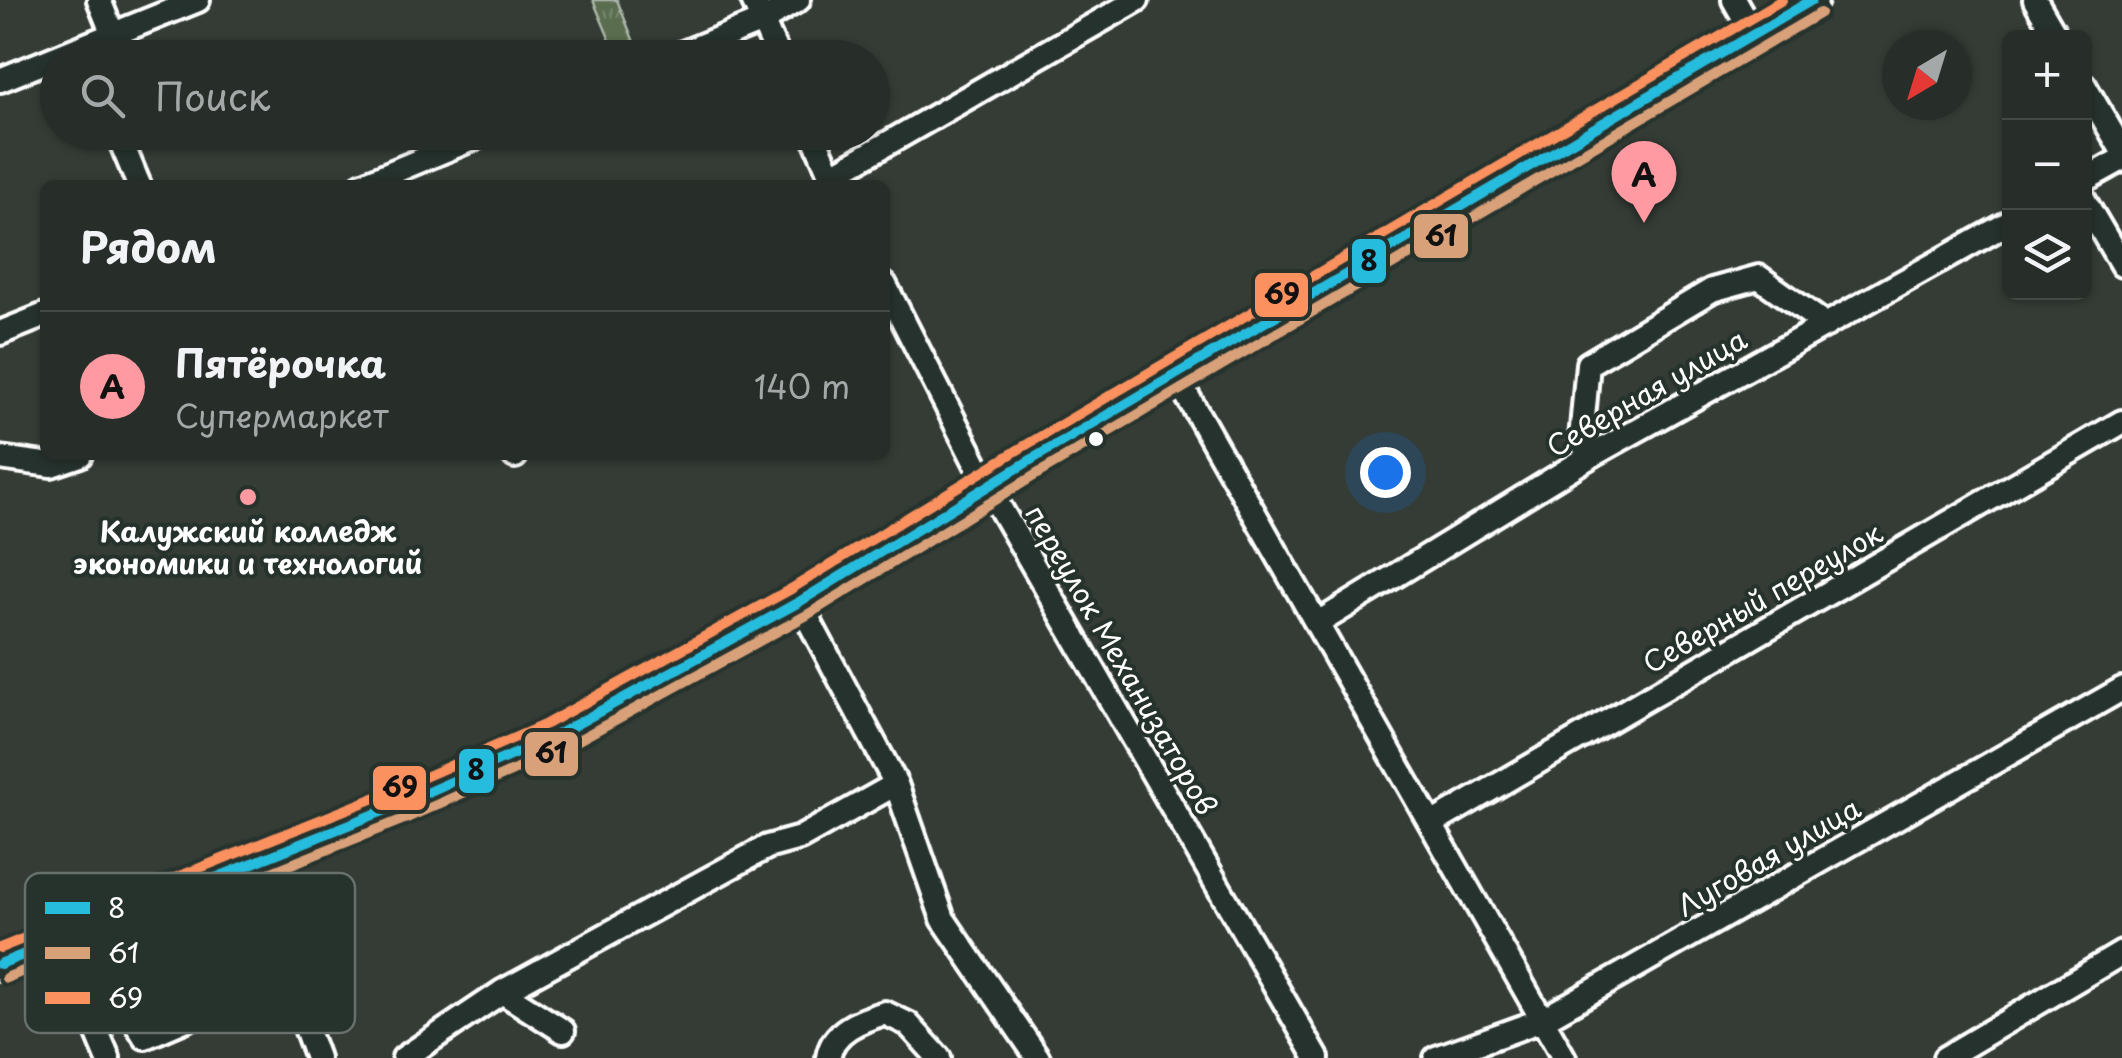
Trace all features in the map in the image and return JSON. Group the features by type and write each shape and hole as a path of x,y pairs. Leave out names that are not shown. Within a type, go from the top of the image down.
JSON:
{"main road":[{"path":"226,873 553,737 799,602 1812,0"},
{"path":"0,964 25,958"}],"street":[{"path":"99,0 113,35"},
{"path":"104,40 198,0"},
{"path":"703,40 757,10 798,0"},
{"path":"890,145 1104,8 1137,0"},
{"path":"1734,0 1754,34"},
{"path":"2035,0 2052,30"},
{"path":"757,10 771,40"},
{"path":"0,80 40,67"},
{"path":"2092,99 2122,150"},
{"path":"124,150 137,180"},
{"path":"388,180 450,150"},
{"path":"820,150 833,180"},
{"path":"835,180 882,150"},
{"path":"2092,176 2122,159"},
{"path":"2090,210 2122,265"},
{"name":"Северная улица","path":"1318,623 1589,457 2002,226"},
{"path":"1589,457 1581,439 1588,364 1712,290 1759,277 1795,299 1826,325"},
{"name":"переулок Механизаторов","path":"890,295 988,487 1317,1058"},
{"path":"0,334 40,317"},
{"path":"1176,376 1564,1058"},
{"name":"Северный переулок","path":"1433,823 2122,422"},
{"path":"0,458 51,465 66,460"},
{"path":"799,602 896,784 943,919 1038,1058"},
{"name":"Луговая улица","path":"1436,1058 1542,1020 2122,689"},
{"path":"404,1058 502,992 768,847 800,838 896,784"},
{"path":"246,865 249,873"},
{"path":"1945,1058 2122,952"},
{"path":"502,992 563,1031"},
{"path":"828,1058 830,1047 854,1022 885,1014 908,1024 939,1058"},
{"path":"97,1033 108,1058"},
{"path":"308,1033 317,1058"}],"green space":[{"path":"593,0 617,0 633,40 610,40"}],"transit line":[{"name":"69","path":"187,873 546,724 791,589 1021,448 1782,0"},
{"name":"8","path":"228,873 403,803 553,737 799,602 1029,461 1812,0"},
{"name":"61","path":"269,873 560,750 807,615 1037,474 1820,13"},
{"name":"69","path":"0,948 25,938"},
{"name":"8","path":"0,964 25,954"},
{"name":"61","path":"6,978 25,970"}],"place":[{"name":"Пятёрочка","path":"1644,223"},
{"name":"Калужский колледж экономики и технологий","path":"248,497"}]}
